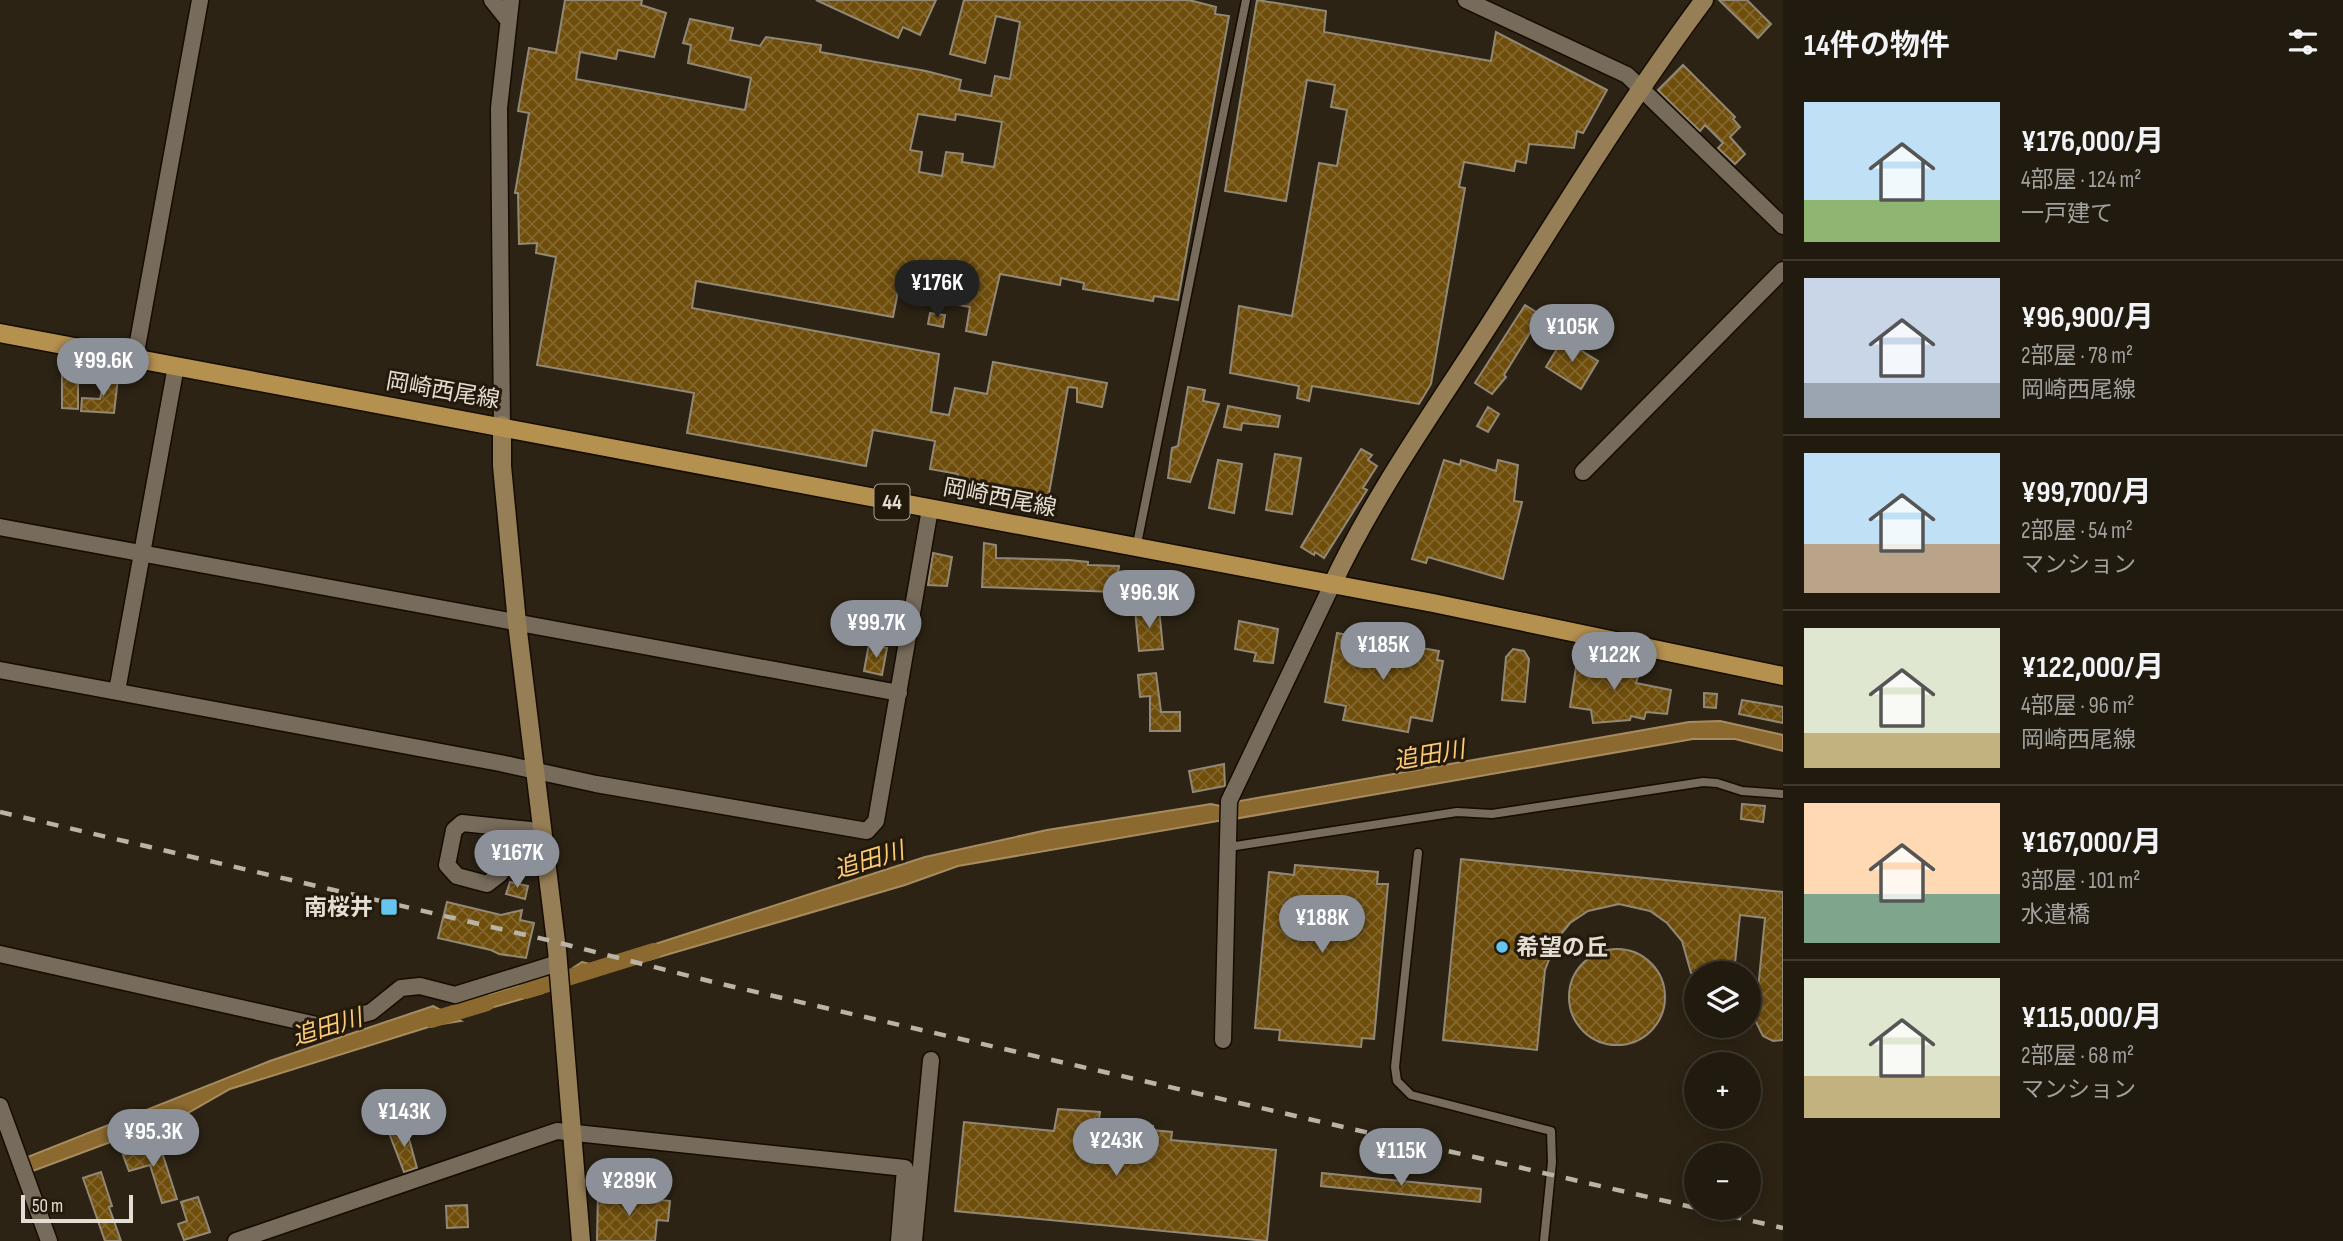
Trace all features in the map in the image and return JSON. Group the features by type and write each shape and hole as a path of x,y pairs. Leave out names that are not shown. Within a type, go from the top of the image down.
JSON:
{"main road":[{"name":"岡崎西尾線","path":"0,333 502,425 694,466 1654,647 1783,676"}],"street":[{"path":"135,358 200,0"},
{"path":"492,0 509,20"},
{"path":"511,0 499,108 502,466 534,772 536,829 558,966 581,1241"},
{"path":"1466,0 1627,75 1642,86 1783,226"},
{"path":"1223,1040 1229,800 1351,546 1423,428 1642,86 1704,0"},
{"path":"1583,472 1783,270"},
{"path":"117,691 176,366"},
{"path":"0,670 534,772 867,831 876,821 930,509"},
{"path":"0,527 899,693"},
{"path":"462,823 536,829 506,847 502,854 500,874 487,884 457,876 447,865 454,830 462,823"},
{"path":"0,954 321,1026 371,1012 401,988 420,986 455,995 558,966"},
{"path":"914,1241 931,1060"},
{"path":"0,1106 49,1241"},
{"path":"236,1241 557,1131 905,1168 899,1241"}],"lane":[{"path":"1136,548 1246,0"},
{"path":"1229,847 1457,812 1492,814 1703,782 1717,783 1742,791 1783,794"},
{"path":"1418,853 1395,1067 1397,1081 1411,1095 1550,1131 1552,1162 1544,1241"}],"shaded area":[{"path":"1720,721 1783,735 1783,751 1735,739 1693,739 1234,819 1234,802 1689,722"},
{"path":"1211,804 1225,807 1224,820 958,866 905,885 649,960 624,954 925,857 1047,830"},
{"path":"582,962 608,969 577,980 573,968"},
{"path":"542,978 543,993 473,1013 456,1004"},
{"path":"433,1006 461,1021 435,1025 230,1089 186,1114 30,1172 25,1158 270,1061"}],"building":[{"path":"565,0 642,0 641,5 666,13 654,57 618,50 616,59 580,52 576,79 745,110 751,78 688,63 691,45 683,43 690,19 733,28 730,40 760,46 766,37 821,45 820,52 961,80 959,90 991,96 995,76 1010,79 1020,22 996,16 985,63 950,54 964,0 1189,0 1216,7 1215,14 1229,16 1178,300 1154,296 1153,301 1083,289 1084,283 1061,278 1060,285 1000,274 986,335 966,331 970,307 942,302 944,291 936,290 937,284 907,279 906,287 899,286 893,317 696,281 692,308 939,354 931,412 949,415 955,388 987,394 993,362 1107,383 1102,407 1077,402 1077,388 1068,387 1048,499 957,483 958,474 930,469 935,441 873,430 866,466 687,433 694,393 537,365 556,257 536,253 537,243 519,244 518,193 515,193 529,113 518,111 529,48 556,53","holes":["918,114 955,120 956,114 1002,122 994,167 962,162 963,154 946,152 942,176 919,172 922,152 910,150"]},
{"path":"816,0 936,0 920,35 903,27 898,38"},
{"path":"1257,0 1326,11 1324,32 1491,61 1496,32 1607,90 1583,133 1577,131 1574,148 1529,144 1526,163 1516,161 1514,171 1464,162 1459,187 1465,188 1431,384 1419,404 1312,386 1309,401 1297,398 1299,386 1230,373 1239,306 1292,316 1319,163 1337,166 1347,110 1331,107 1335,85 1307,80 1286,201 1225,191"},
{"path":"1719,0 1747,0 1771,24 1758,38"},
{"path":"1683,65 1735,117 1733,119 1740,127 1730,137 1745,154 1735,164 1718,148 1723,143 1705,125 1700,131 1658,90"},
{"path":"1525,305 1541,315 1504,375 1506,377 1492,394 1475,383"},
{"path":"930,313 945,315 943,327 928,324"},
{"path":"1563,339 1598,361 1581,389 1546,367"},
{"path":"62,372 78,374 78,409 62,408"},
{"path":"105,376 118,378 114,413 81,411 82,398 100,399"},
{"path":"1188,387 1205,390 1203,401 1219,404 1190,482 1168,478 1172,448 1178,446"},
{"path":"1228,406 1280,416 1278,427 1242,423 1241,430 1224,427"},
{"path":"1488,407 1499,414 1488,432 1477,426"},
{"path":"1361,449 1372,455 1368,460 1377,466 1363,488 1367,490 1324,558 1315,552 1314,555 1301,547"},
{"path":"1275,454 1301,458 1292,514 1266,510"},
{"path":"1218,460 1242,464 1234,513 1209,508"},
{"path":"1444,460 1460,465 1461,460 1496,471 1498,460 1518,465 1514,501 1522,502 1503,579 1428,557 1426,563 1412,559"},
{"path":"984,543 996,545 996,558 1069,560 1088,562 1088,565 1119,566 1115,592 982,587"},
{"path":"933,553 952,557 947,586 928,585"},
{"path":"1159,608 1163,649 1139,651 1135,610"},
{"path":"1239,621 1278,629 1273,663 1254,661 1256,653 1235,649"},
{"path":"886,628 898,630 896,643 884,640"},
{"path":"1337,633 1439,651 1437,660 1443,661 1432,721 1411,717 1408,732 1343,720 1346,706 1325,702"},
{"path":"869,644 887,648 882,675 864,671"},
{"path":"1513,649 1524,651 1529,659 1525,702 1502,700 1506,657"},
{"path":"1578,654 1612,659 1610,670 1631,669 1638,676 1636,683 1671,690 1667,714 1646,712 1644,719 1631,716 1630,720 1593,723 1591,710 1570,707"},
{"path":"1156,673 1161,712 1180,712 1180,731 1150,731 1150,696 1140,697 1138,675"},
{"path":"1704,693 1717,694 1716,708 1704,707"},
{"path":"1742,700 1783,707 1783,723 1739,714"},
{"path":"1224,764 1225,786 1193,792 1189,771"},
{"path":"1742,804 1765,806 1763,822 1741,819"},
{"name":"希望の丘","path":"1461,859 1783,892 1783,1040 1773,1041 1761,1032 1761,961 1765,918 1740,915 1735,961 1688,961 1682,941 1667,923 1650,911 1619,904 1588,911 1570,923 1557,939 1545,970 1537,1050 1443,1040"},
{"path":"1295,865 1378,872 1377,884 1388,884 1374,1039 1362,1038 1361,1047 1279,1040 1280,1030 1255,1028 1269,872 1294,875"},
{"path":"510,882 528,886 525,899 506,894"},
{"path":"447,902 501,915 522,910 520,920 534,923 526,958 438,938"},
{"path":"1617,949 1635,953 1651,963 1661,979 1665,997 1661,1015 1651,1031 1635,1041 1617,1045 1599,1041 1583,1031 1573,1015 1569,997 1573,979 1583,963 1599,953"},
{"path":"1058,1109 1100,1112 1099,1119 1107,1122 1153,1126 1152,1130 1172,1132 1171,1140 1276,1150 1267,1241 955,1211 964,1122 1054,1131"},
{"path":"406,1128 417,1168 404,1172 389,1133"},
{"path":"159,1143 177,1199 162,1203 150,1165 129,1171 123,1155"},
{"path":"101,1172 121,1241 105,1241 83,1178"},
{"path":"1322,1173 1481,1189 1480,1202 1321,1186"},
{"path":"598,1192 670,1201 668,1221 657,1220 655,1241 597,1241"},
{"path":"198,1197 210,1232 184,1240 178,1224 187,1221 181,1202"},
{"path":"467,1205 468,1227 447,1228 446,1206"}],"waterway":[{"name":"追田川","path":"525,991 654,951"},
{"name":"追田川","path":"431,1020 487,1003"}],"railway":[{"path":"0,812 556,942 717,983 1783,1228"}],"place":[{"name":"南桜井","path":"389,907"},
{"name":"希望の丘","path":"1502,947"}]}
